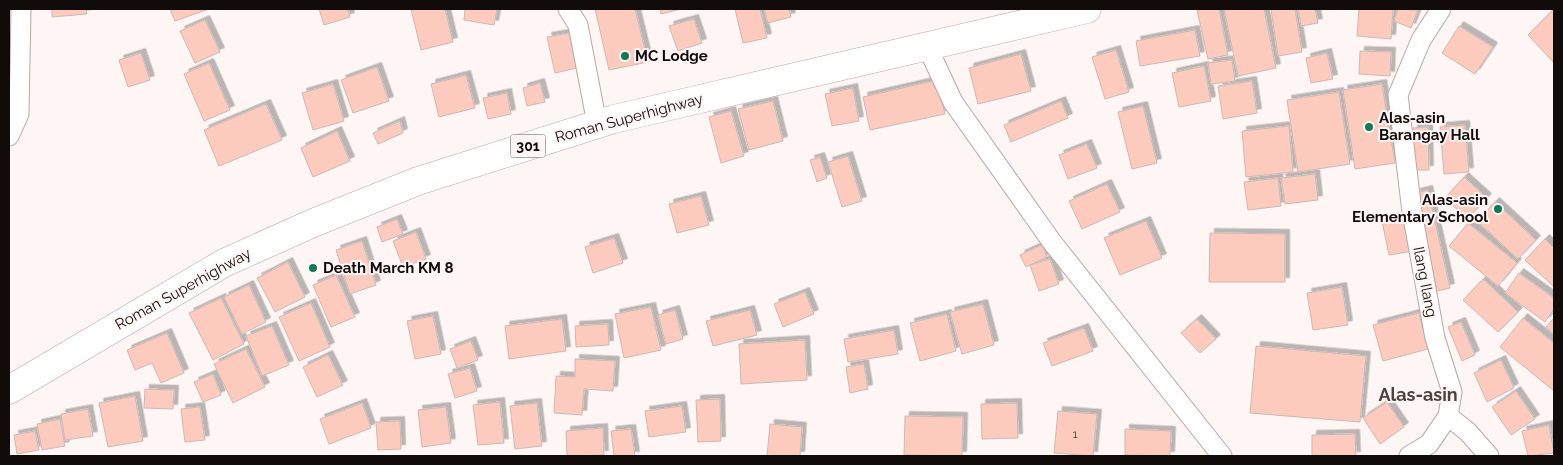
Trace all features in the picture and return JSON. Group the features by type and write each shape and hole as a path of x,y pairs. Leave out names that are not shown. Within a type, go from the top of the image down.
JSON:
{"main road":[{"name":"Roman Superhighway","path":"9,390 224,263 418,180 597,124 1087,9"}],"street":[{"path":"9,136 19,114 21,9"},
{"path":"568,9 578,26 597,124"},
{"name":"Ilang Ilang","path":"1409,456 1429,444 1448,416 1452,392 1435,338 1412,212 1398,95 1421,40 1441,9"},
{"path":"927,46 953,102 1047,234 1222,456"},
{"path":"1448,416 1468,432 1489,456"}],"building":[{"path":"52,9 86,9 87,14 52,17"},
{"path":"170,9 209,9 175,21"},
{"path":"319,9 348,9 350,17 324,25"},
{"path":"411,9 445,9 453,42 421,50"},
{"path":"465,9 497,9 494,25 464,20"},
{"path":"595,9 635,9 648,62 609,70"},
{"path":"660,9 681,9 661,14"},
{"path":"735,9 760,9 767,38 743,43"},
{"path":"764,9 789,9 791,17 768,23"},
{"path":"1219,9 1228,55 1208,59 1197,10"},
{"path":"1224,9 1264,9 1276,68 1238,76"},
{"path":"1271,9 1295,9 1302,52 1278,56"},
{"path":"1298,9 1315,9 1318,23 1301,26"},
{"path":"1359,9 1393,9 1391,39 1357,36"},
{"path":"1398,9 1418,10 1411,28 1394,21"},
{"path":"1554,9 1554,63 1528,35"},
{"path":"694,19 702,43 678,51 669,26"},
{"path":"205,20 220,52 195,63 180,31"},
{"path":"1459,26 1493,47 1475,74 1442,53"},
{"path":"1195,30 1200,56 1140,66 1136,41"},
{"path":"570,33 577,68 555,73 547,37"},
{"path":"1116,50 1129,92 1105,99 1092,57"},
{"path":"1360,51 1391,52 1390,76 1359,74"},
{"path":"141,53 150,80 128,87 119,60"},
{"path":"1327,53 1333,79 1311,83 1306,58"},
{"path":"1021,54 1031,91 978,104 969,68"},
{"path":"1232,60 1235,81 1211,84 1208,63"},
{"path":"209,63 230,110 204,121 184,74"},
{"path":"1204,66 1211,101 1179,107 1172,73"},
{"path":"377,67 389,101 353,113 341,80"},
{"path":"466,75 475,108 439,117 431,84"},
{"path":"937,80 945,114 870,130 863,97"},
{"path":"1252,81 1257,113 1223,119 1218,86"},
{"path":"540,83 545,102 527,106 523,88"},
{"path":"333,84 344,121 313,130 302,93"},
{"name":"Alas-asin Barangay Hall","path":"1382,84 1395,163 1355,169 1343,90"},
{"path":"853,88 859,121 832,126 825,94"},
{"path":"1339,92 1350,164 1298,172 1287,100"},
{"path":"507,93 511,114 488,119 483,98"},
{"path":"773,101 783,141 749,150 738,109"},
{"path":"1061,101 1068,118 1011,142 1004,125"},
{"path":"266,104 282,140 219,166 204,130"},
{"path":"1143,106 1157,163 1132,169 1118,112"},
{"path":"731,111 744,156 721,163 709,117"},
{"path":"400,121 403,133 378,144 373,133"},
{"path":"1465,125 1469,172 1444,174 1440,127"},
{"path":"1289,126 1293,172 1246,177 1242,131"},
{"path":"1428,127 1429,170 1414,170 1413,128"},
{"path":"337,131 350,161 313,177 301,148"},
{"path":"1087,144 1097,168 1068,179 1059,155"},
{"path":"848,156 862,201 842,207 828,162"},
{"path":"820,157 827,178 817,182 810,160"},
{"path":"1315,174 1318,200 1285,204 1281,178"},
{"path":"1464,177 1487,198 1467,219 1445,198"},
{"path":"1278,178 1281,206 1248,210 1244,182"},
{"path":"1107,184 1120,212 1082,229 1069,201"},
{"path":"1428,190 1450,288 1437,291 1416,193"},
{"path":"701,196 709,225 677,233 669,204"},
{"path":"1495,202 1536,240 1518,259 1477,221"},
{"path":"1407,216 1414,251 1389,255 1382,221"},
{"path":"397,219 403,234 382,242 377,227"},
{"path":"1146,221 1162,258 1120,275 1104,238"},
{"path":"1468,223 1517,263 1498,286 1449,246"},
{"path":"416,232 426,259 403,267 393,241"},
{"path":"1210,233 1285,234 1285,282 1209,282"},
{"path":"614,238 623,263 593,273 585,247"},
{"path":"1545,239 1554,248 1554,287 1525,260"},
{"path":"362,241 376,285 350,294 336,250"},
{"path":"1042,245 1047,257 1026,267 1020,255"},
{"path":"1050,259 1059,284 1039,291 1030,265"},
{"path":"288,262 305,297 275,312 257,278"},
{"path":"1519,273 1554,298 1554,309 1545,322 1505,293"},
{"path":"336,275 355,317 331,327 313,285"},
{"path":"1483,279 1518,312 1498,332 1463,300"},
{"path":"249,285 266,322 242,334 224,297"},
{"path":"1342,287 1348,325 1313,330 1307,293"},
{"path":"805,292 814,314 783,327 774,304"},
{"path":"221,298 244,344 213,360 189,313"},
{"path":"311,303 330,347 299,361 279,317"},
{"path":"983,304 994,345 962,354 950,312"},
{"path":"651,307 661,350 624,358 615,314"},
{"path":"675,310 683,339 666,344 658,315"},
{"path":"750,310 757,335 713,346 706,321"},
{"path":"1419,313 1428,349 1383,361 1373,325"},
{"path":"947,314 956,351 920,361 910,323"},
{"path":"433,316 441,354 415,359 407,321"},
{"path":"1523,318 1554,343 1554,391 1500,347"},
{"path":"1554,318 1554,334 1546,327"},
{"path":"562,319 566,351 509,359 505,326"},
{"path":"1197,319 1216,339 1200,353 1181,333"},
{"path":"1461,322 1475,355 1462,361 1448,327"},
{"path":"608,324 609,345 576,347 575,326"},
{"path":"272,326 289,365 262,376 246,336"},
{"path":"1084,328 1093,351 1052,366 1043,343"},
{"path":"894,330 898,354 848,362 844,339"},
{"path":"167,333 184,373 161,383 152,363 135,370 127,350"},
{"path":"805,340 807,380 741,384 739,344"},
{"path":"471,341 478,360 457,368 450,349"},
{"path":"1256,346 1366,356 1360,422 1250,413"},
{"path":"246,349 265,387 233,403 214,364"},
{"path":"328,355 343,385 317,397 303,367"},
{"path":"575,359 615,361 613,391 584,389 582,415 554,413 556,376 575,377"},
{"path":"1501,360 1514,388 1487,402 1474,373"},
{"path":"864,364 868,389 850,393 846,367"},
{"path":"470,368 477,391 455,398 448,374"},
{"path":"213,374 221,395 203,402 194,382"},
{"path":"145,389 174,390 173,409 144,408"},
{"path":"1516,391 1535,419 1511,435 1492,407"},
{"path":"135,396 143,441 108,447 99,403"},
{"path":"720,399 721,441 698,442 696,400"},
{"path":"500,402 504,443 478,445 473,405"},
{"path":"1387,402 1404,427 1380,444 1363,418"},
{"path":"362,403 371,428 329,444 320,419"},
{"path":"537,403 542,446 515,449 510,406"},
{"path":"1017,403 1018,438 982,439 981,404"},
{"path":"682,406 686,432 649,437 645,411"},
{"path":"200,407 205,440 185,442 181,409"},
{"path":"446,407 451,443 422,447 418,410"},
{"path":"88,409 93,436 65,440 61,414"},
{"path":"1058,411 1097,414 1093,456 1054,453"},
{"path":"905,416 963,417 962,456 904,455"},
{"path":"60,419 65,446 42,450 37,424"},
{"path":"400,421 401,449 378,450 376,422"},
{"path":"770,424 802,427 800,456 767,456"},
{"path":"1549,425 1554,453 1528,456 1522,431"},
{"path":"603,428 604,455 567,456 566,431"},
{"path":"631,429 635,456 614,456 611,431"},
{"path":"1125,429 1171,431 1170,456 1125,455"},
{"path":"35,431 39,450 17,454 14,435"},
{"path":"1355,434 1356,456 1312,456 1312,435"}],"place":[{"name":"MC Lodge","path":"625,56"},
{"name":"Alas-asin Barangay Hall","path":"1369,127"},
{"name":"Alas-asin Elementary School","path":"1498,209"},
{"name":"Death March KM 8","path":"313,268"}],"district":[{"name":"Alas-asin","path":"1418,395"}]}
